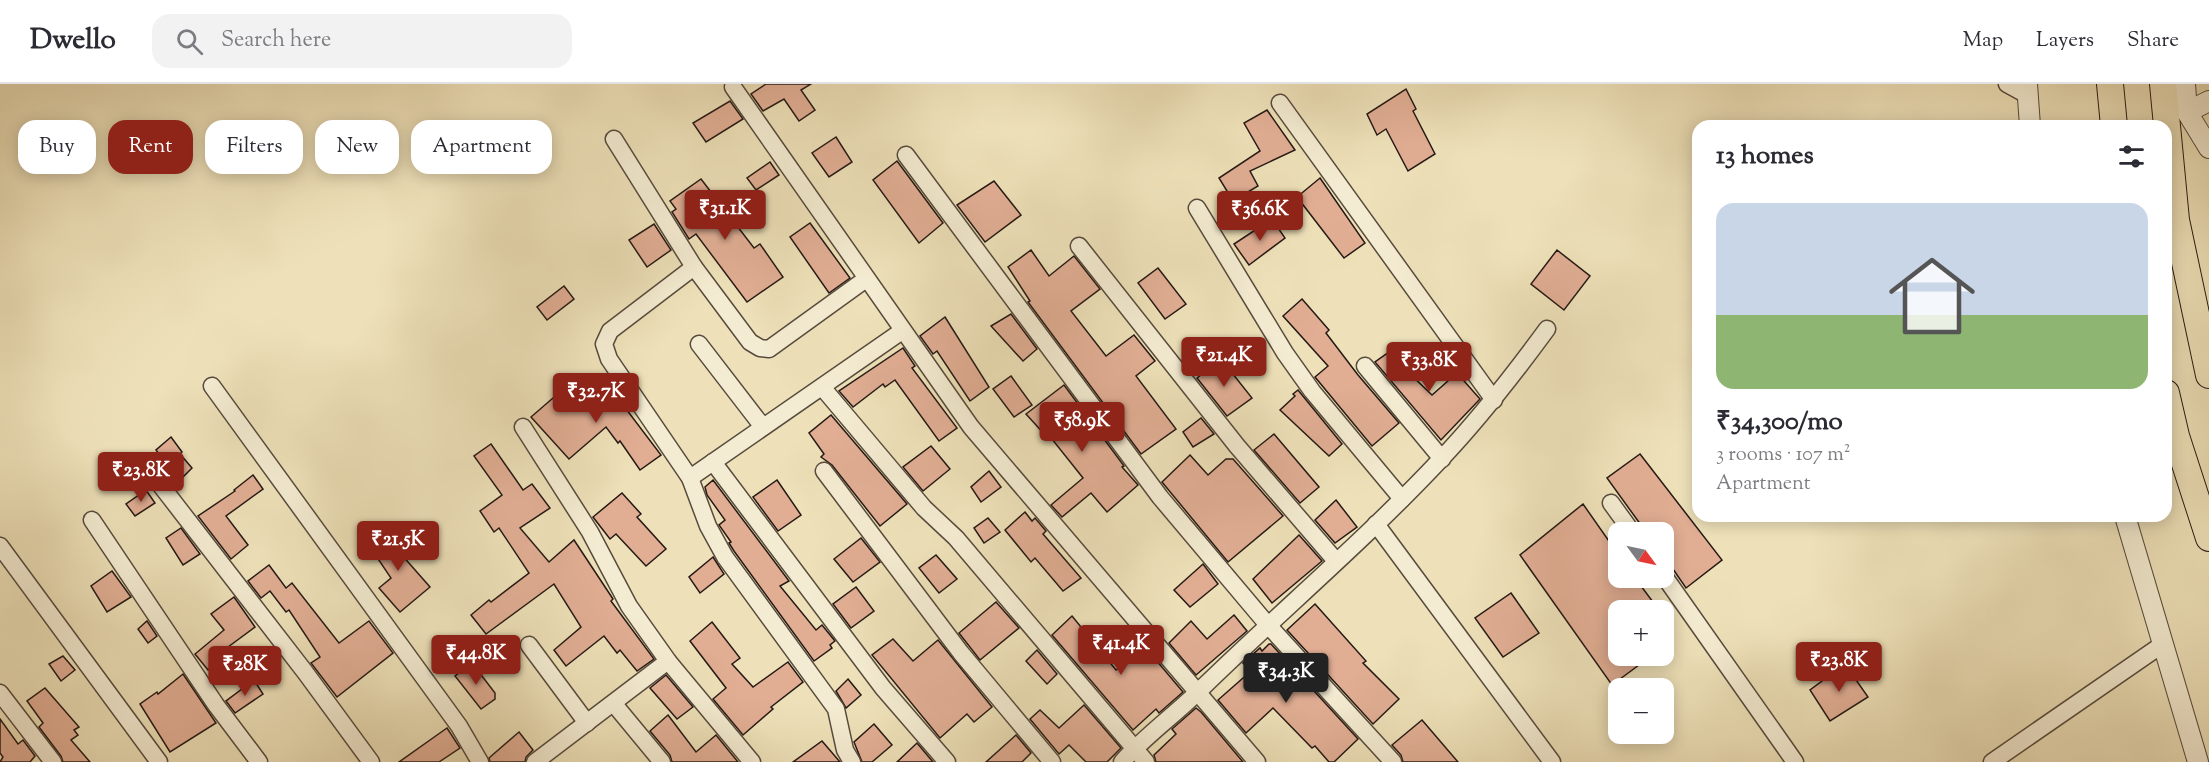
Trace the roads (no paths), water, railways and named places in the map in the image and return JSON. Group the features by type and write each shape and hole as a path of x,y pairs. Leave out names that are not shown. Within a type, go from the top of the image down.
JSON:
{"main road":[{"path":"2110,84 2114,120"},
{"path":"2163,84 2166,120"},
{"path":"2172,178 2176,220 2209,375"},
{"path":"2172,419 2209,538"}],"street":[{"path":"2007,84 2027,89 2030,120"},
{"path":"2185,84 2187,112 2209,148"},
{"path":"733,87 970,427 1257,762"},
{"path":"2187,112 2209,101"},
{"path":"1280,103 1494,400"},
{"path":"614,140 694,267 750,342 760,348 769,349 866,279"},
{"path":"906,155 1160,497 1267,624 1394,762"},
{"path":"1197,208 1312,392 1402,499"},
{"path":"1079,246 1237,446 1336,561"},
{"path":"694,267 610,331 604,345 609,359 690,478 708,526 725,557 836,709 845,750 852,762"},
{"path":"1122,762 1134,748 1197,693 1442,459 1494,400 1547,329"},
{"path":"690,478 902,331"},
{"path":"699,344 763,427"},
{"path":"1365,366 1442,459"},
{"path":"212,386 459,726 480,762"},
{"path":"822,387 924,508 956,538 1146,762"},
{"path":"523,426 590,532 629,606 668,661 752,762"},
{"path":"713,462 883,688 947,762"},
{"path":"824,471 961,653 1052,762"},
{"path":"152,474 371,762"},
{"path":"1611,502 1625,522"},
{"path":"92,520 216,705 259,762"},
{"path":"2127,522 2198,762"},
{"path":"1376,524 1552,762"},
{"path":"0,546 159,762"},
{"path":"1672,588 1795,762"},
{"path":"1992,762 2163,644"},
{"path":"529,645 587,723"},
{"path":"535,762 668,661"},
{"path":"0,693 53,762"},
{"path":"614,704 662,762"}]}
